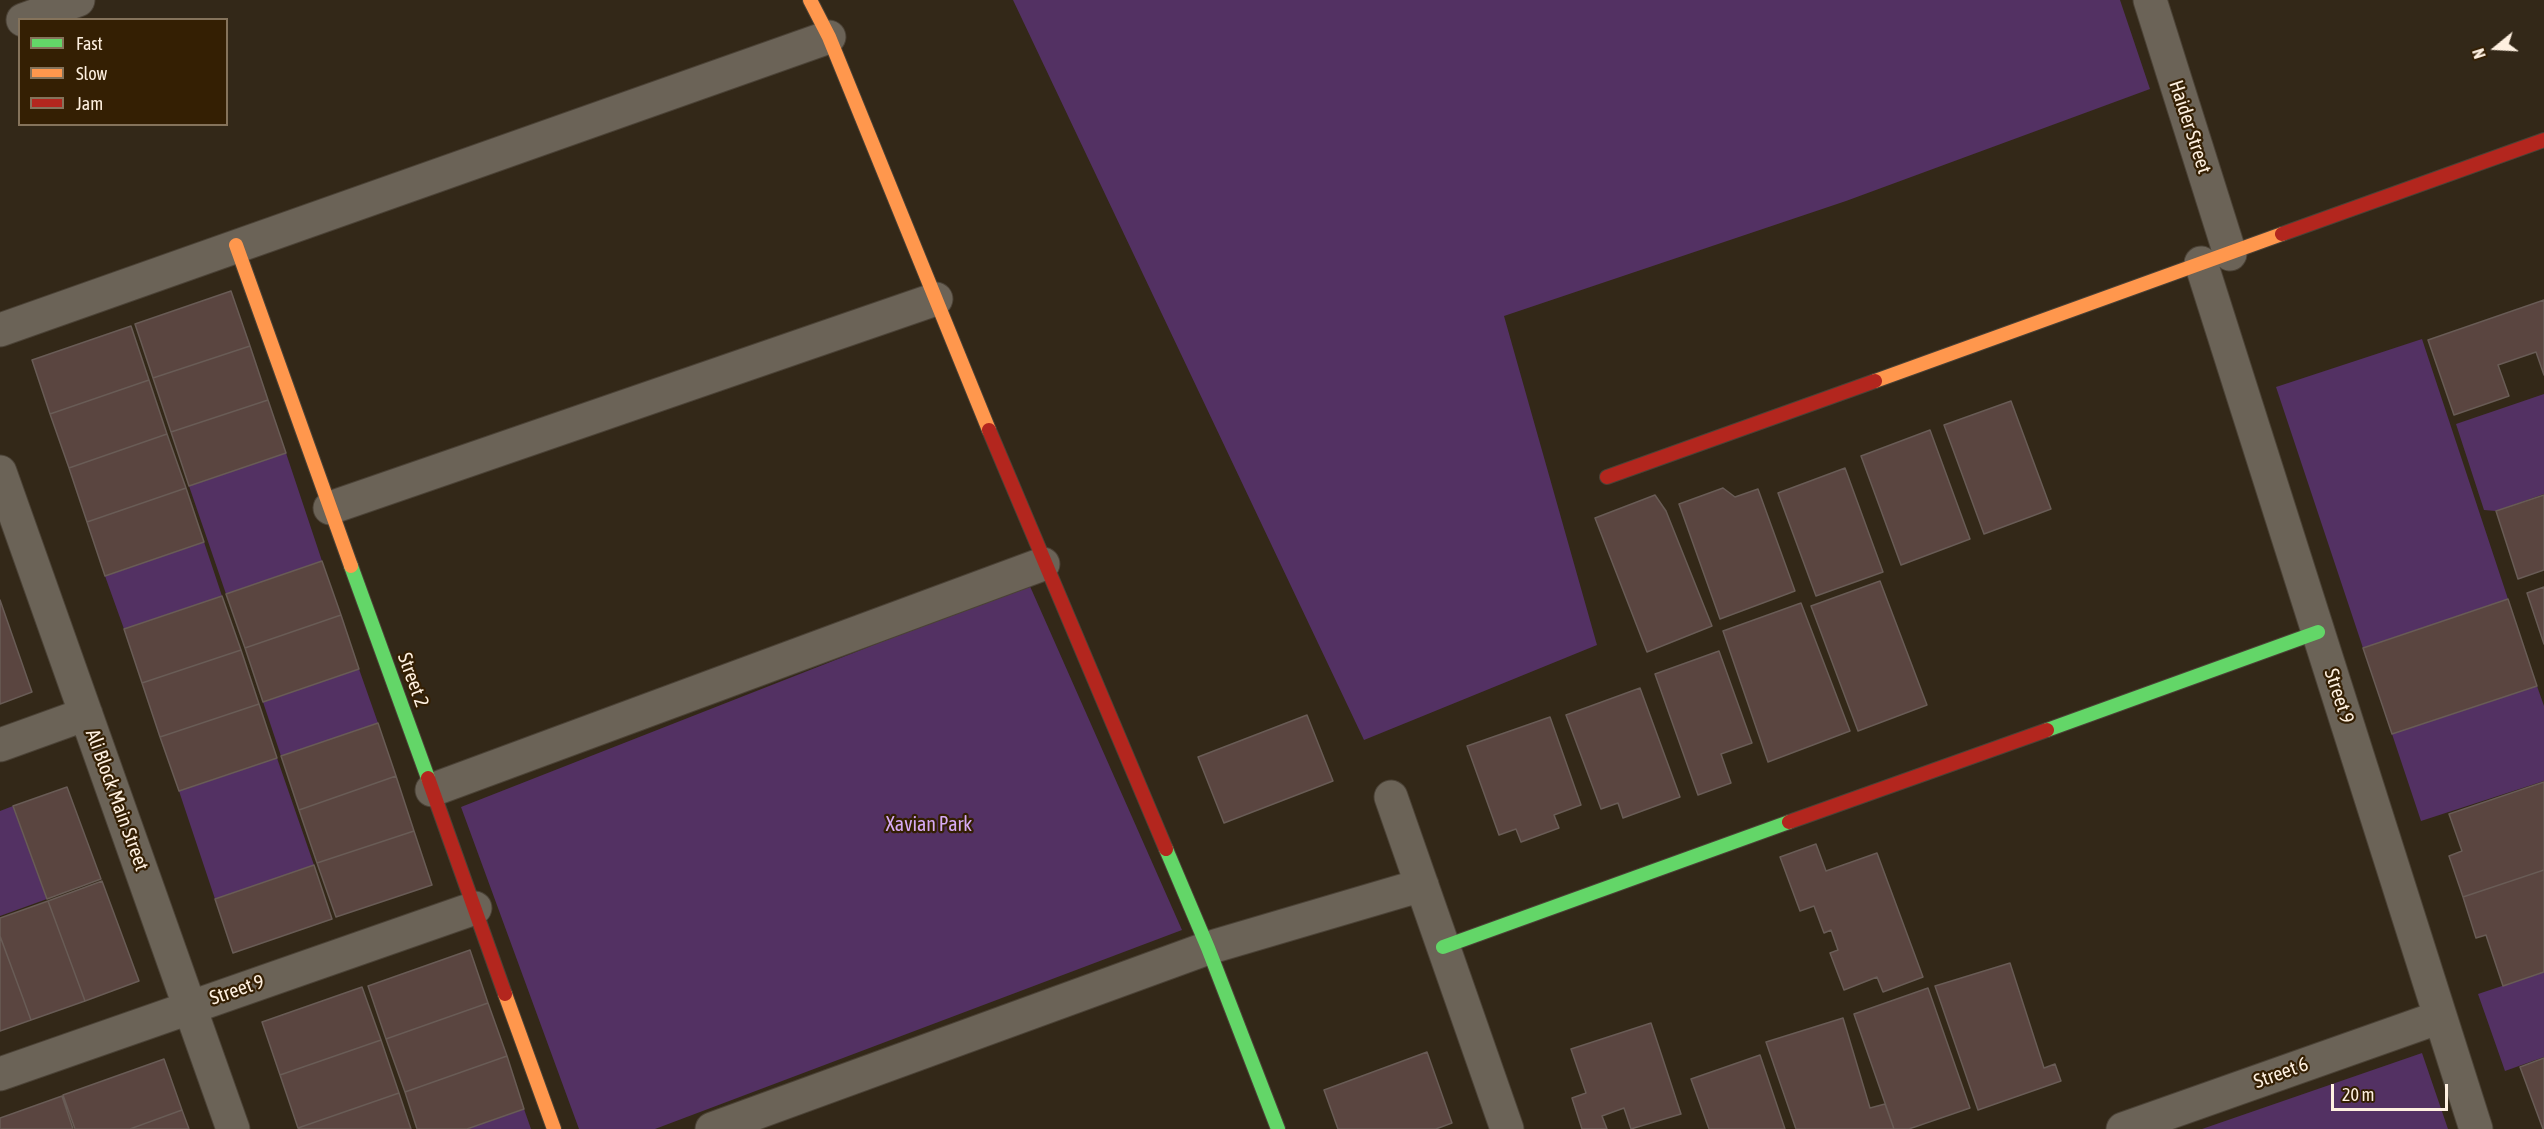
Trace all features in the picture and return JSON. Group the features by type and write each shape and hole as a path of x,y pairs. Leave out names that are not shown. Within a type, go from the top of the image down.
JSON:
{"street":[{"path":"27,18 78,0"},
{"path":"810,0 829,37 1043,564 1208,948 1278,1129"},
{"name":"Haider Street","path":"2150,0 2216,259"},
{"path":"0,28 18,21"},
{"path":"0,330 829,37"},
{"path":"1607,477 2544,140"},
{"name":"Street 2","path":"236,245 554,1129"},
{"name":"Street 9","path":"2216,259 2318,632 2476,1129"},
{"path":"330,508 936,298"},
{"name":"Ali Block Main Street","path":"1,478 233,1129"},
{"path":"432,790 1043,564"},
{"path":"1443,947 2318,632"},
{"path":"0,745 86,714"},
{"path":"1391,797 1507,1129"},
{"path":"712,1129 1208,948 1422,885"},
{"name":"Street 9","path":"0,1074 475,908"},
{"name":"Street 6","path":"2123,1129 2440,1017"}],"green space":[{"path":"1013,0 2120,0 2150,89 1846,201 1504,316 1597,645 1364,740"},
{"path":"2422,339 2508,599 2363,648 2276,387"},
{"path":"2544,394 2544,494 2496,511 2484,510 2456,424"},
{"path":"286,453 322,561 226,594 189,486"},
{"path":"204,542 222,596 124,629 105,576"},
{"name":"Xavian Park","path":"1029,584 1182,930 655,1129 579,1129 461,807"},
{"path":"359,669 378,723 281,756 263,702"},
{"path":"2537,686 2544,706 2544,781 2421,821 2392,734"},
{"path":"277,758 314,865 215,899 179,791"},
{"path":"13,806 47,899 0,916 0,811"},
{"path":"2544,972 2544,1057 2505,1071 2478,994"},
{"path":"2422,1053 2448,1129 2202,1129"},
{"path":"524,1109 531,1129 467,1129"}],"building":[{"path":"231,291 250,346 153,378 135,324"},
{"path":"2544,300 2544,375 2536,352 2498,365 2509,396 2454,415 2428,340"},
{"path":"131,326 149,380 50,414 32,360"},
{"path":"250,346 268,400 171,432 153,378"},
{"path":"149,380 167,434 69,468 50,414"},
{"path":"268,400 286,453 189,486 171,432"},
{"path":"2011,401 2051,509 1984,534 1944,425"},
{"path":"1930,430 1970,539 1901,565 1861,456"},
{"path":"167,434 186,488 87,522 69,468"},
{"path":"1845,468 1883,572 1816,596 1778,493"},
{"path":"186,488 204,542 105,576 87,522"},
{"path":"1723,488 1735,497 1758,489 1795,591 1720,619 1679,504"},
{"path":"1655,495 1666,511 1712,626 1647,652 1595,518"},
{"path":"2544,495 2544,570 2518,579 2496,511"},
{"path":"322,561 341,615 245,648 226,594"},
{"path":"1880,581 1927,705 1858,731 1811,606"},
{"path":"2544,587 2544,644 2527,593"},
{"path":"222,596 241,650 142,683 124,629"},
{"path":"2508,599 2537,686 2392,734 2363,648"},
{"path":"0,600 32,692 0,704"},
{"path":"1801,603 1850,731 1768,762 1723,631"},
{"path":"341,615 359,669 263,702 245,648"},
{"path":"241,650 259,704 160,737 142,683"},
{"path":"1719,651 1752,743 1721,754 1731,783 1698,795 1655,674"},
{"path":"1640,688 1680,797 1623,818 1618,803 1601,809 1566,715"},
{"path":"259,704 277,758 179,791 160,737"},
{"path":"1307,715 1333,781 1224,823 1198,757"},
{"path":"1550,717 1581,805 1554,815 1559,828 1521,842 1516,829 1499,835 1467,746"},
{"path":"378,723 396,776 299,810 281,756"},
{"path":"396,776 414,831 317,863 299,810"},
{"path":"2544,782 2544,870 2463,897 2449,856 2462,851 2449,814"},
{"path":"67,787 101,879 47,899 13,806"},
{"path":"414,831 432,885 336,917 317,863"},
{"path":"1816,844 1826,871 1877,853 1923,977 1883,992 1877,977 1844,990 1830,953 1838,950 1831,930 1824,933 1814,906 1800,911 1780,857"},
{"path":"314,865 332,919 233,953 215,899"},
{"path":"2544,870 2544,972 2503,986 2486,935 2476,938 2463,897"},
{"path":"102,881 139,981 85,1001 48,901"},
{"path":"48,901 85,1001 31,1020 0,936 0,918"},
{"path":"0,936 31,1020 0,1031"},
{"path":"470,950 488,1003 386,1039 368,986"},
{"path":"2010,963 2044,1068 2055,1064 2061,1081 1978,1110 1935,986"},
{"path":"362,987 381,1040 280,1075 262,1022"},
{"path":"1928,988 1970,1108 1909,1129 1894,1129 1854,1014"},
{"path":"488,1003 507,1056 405,1092 386,1039"},
{"path":"1843,1018 1870,1108 1885,1104 1894,1129 1796,1129 1766,1042"},
{"path":"1651,1023 1681,1114 1631,1129 1624,1108 1602,1116 1607,1129 1582,1129 1572,1098 1586,1093 1571,1049"},
{"path":"381,1040 399,1093 298,1128 280,1075"},
{"path":"1427,1052 1452,1123 1436,1129 1338,1129 1324,1090"},
{"path":"1760,1055 1785,1129 1709,1129 1691,1079"},
{"path":"507,1056 524,1109 467,1129 417,1129 405,1092"},
{"path":"2544,1058 2544,1129 2543,1129 2520,1067"},
{"path":"164,1059 182,1110 130,1129 75,1129 63,1095"},
{"path":"399,1093 411,1129 298,1128"},
{"path":"62,1096 73,1129 0,1129 0,1118"},
{"path":"182,1110 189,1129 130,1129"}],"traffic: fast":[{"path":"351,566 428,778"},
{"path":"2047,730 2318,632"},
{"path":"1443,947 1789,822"},
{"path":"1166,849 1208,948 1278,1129"}],"traffic: slow":[{"path":"810,0 829,37 989,430"},
{"path":"1875,381 2282,234"},
{"path":"236,245 351,566"},
{"path":"505,994 554,1129"}],"traffic: jam":[{"path":"2282,234 2544,140"},
{"path":"1607,477 1875,381"},
{"path":"989,430 1166,849"},
{"path":"1789,822 2047,730"},
{"path":"428,778 505,994"}]}
